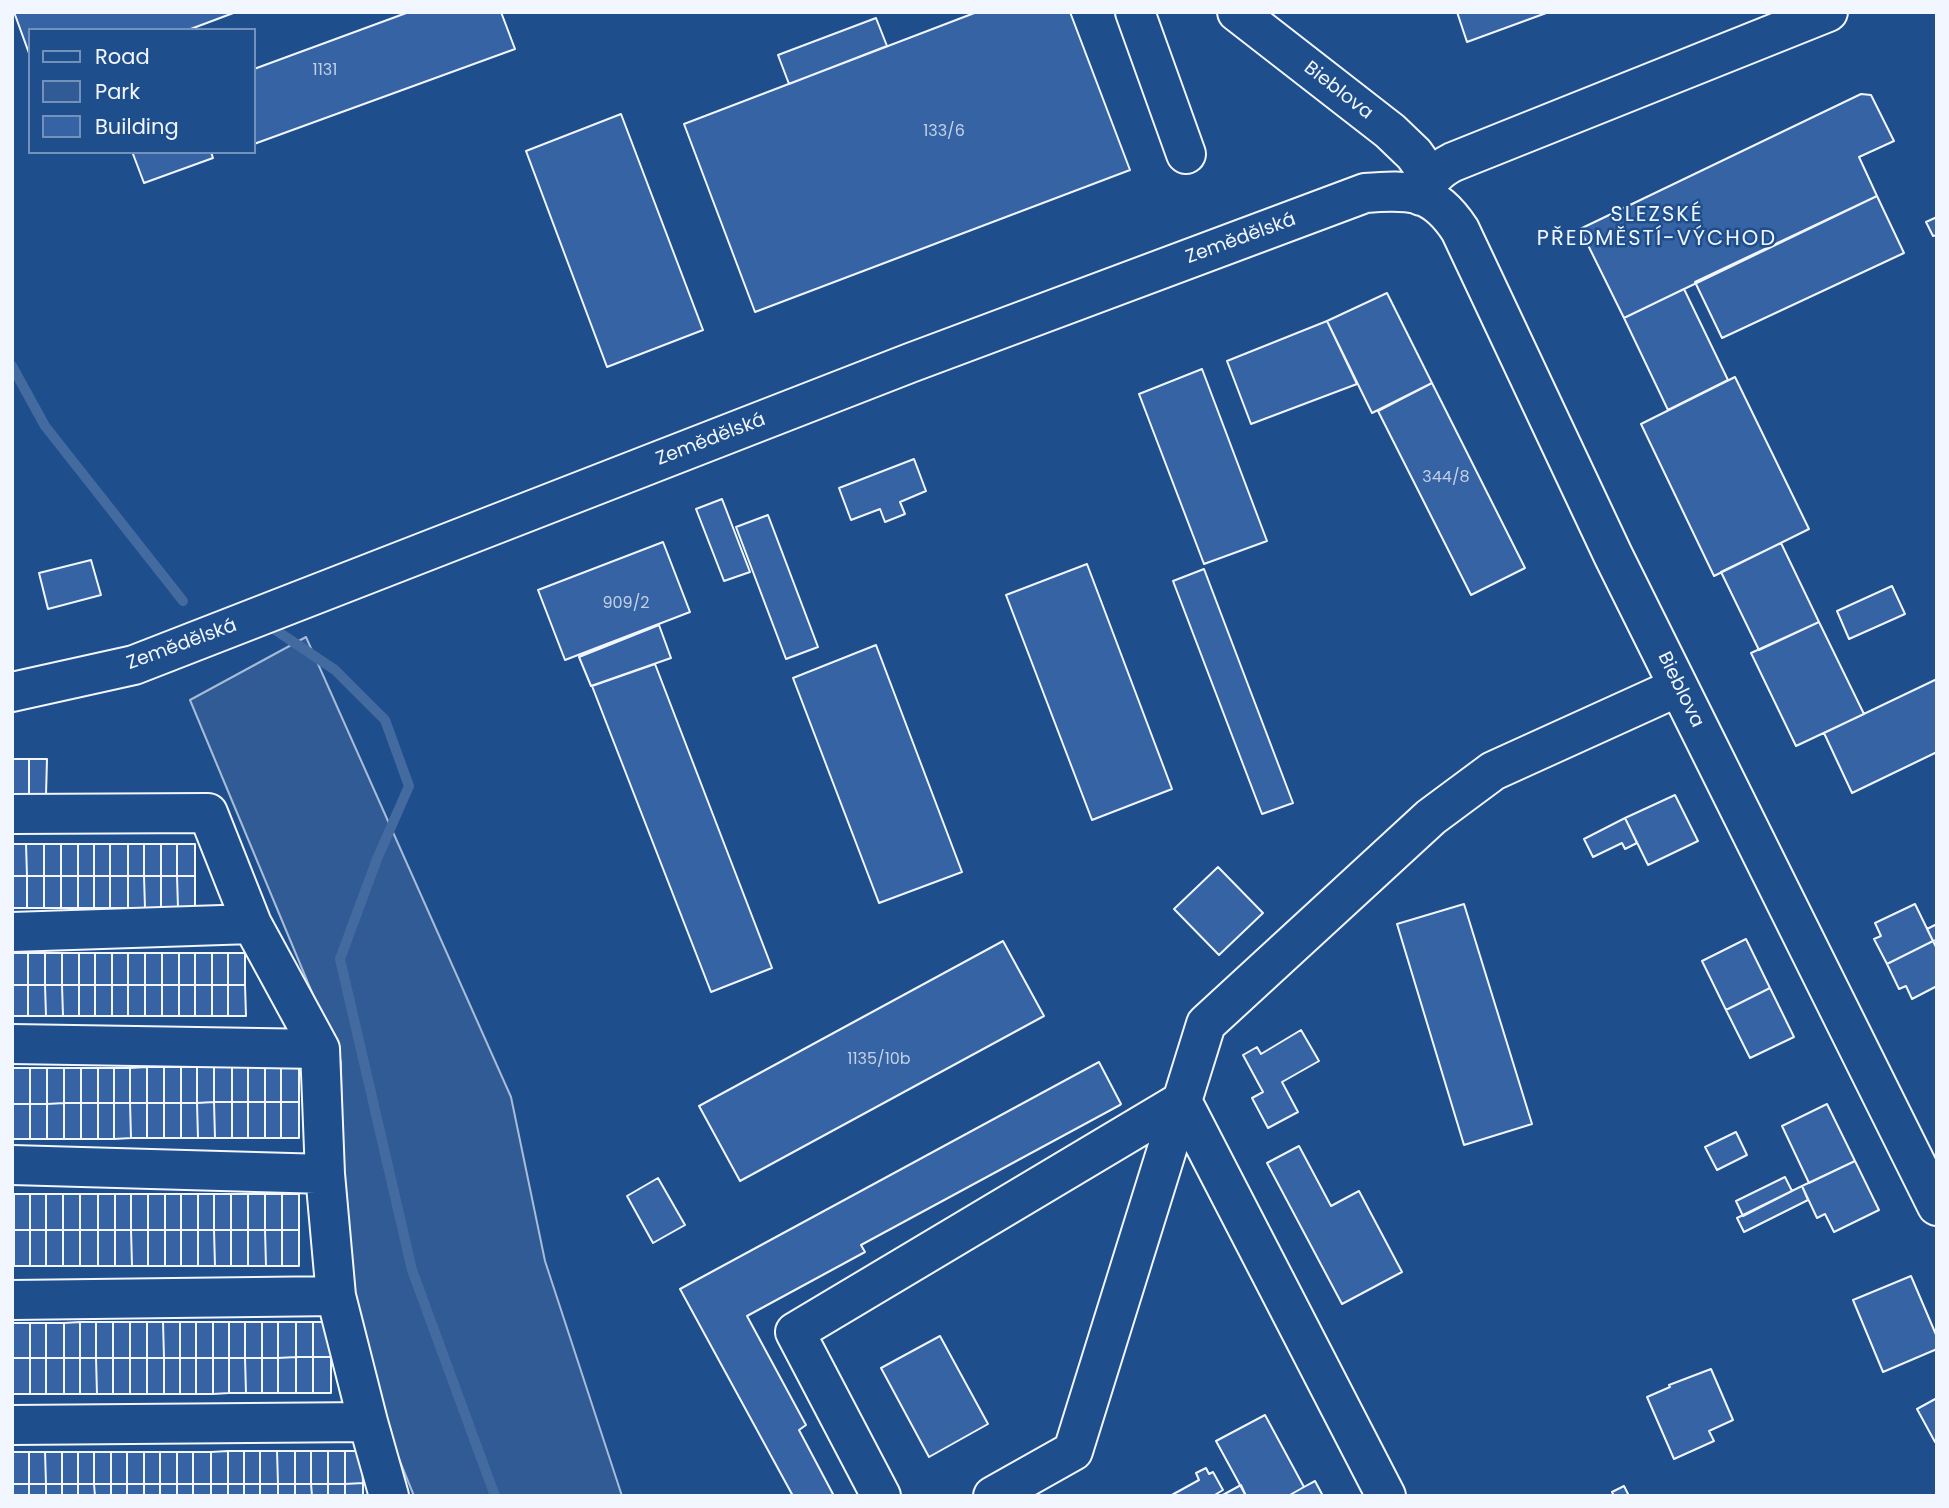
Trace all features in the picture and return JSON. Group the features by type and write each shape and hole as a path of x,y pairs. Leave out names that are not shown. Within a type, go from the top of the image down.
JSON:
{"street":[{"path":"1135,12 1186,154"},
{"name":"Bieblova","path":"1237,12 1391,131 1414,154 1420,189 1441,206 1460,230 1607,543 1937,1206"},
{"path":"1420,189 1441,168 1476,152 1828,12"},
{"name":"Zemědělská","path":"12,692 134,665 910,363 1300,217 1366,193 1420,189"},
{"path":"993,1496 1073,1451 1206,1024 1431,817 1493,771 1678,687"},
{"path":"12,814 208,813 252,924 320,1049 325,1174 336,1296 389,1496"},
{"path":"12,932 252,924"},
{"path":"12,1044 320,1049"},
{"path":"881,1496 795,1332 1182,1101"},
{"path":"1182,1101 1386,1496"},
{"path":"12,1165 325,1174"},
{"path":"12,1300 336,1296"},
{"path":"12,1425 368,1422"}],"green space":[{"path":"306,637 511,1097 545,1261 622,1496 414,1496 344,1323 341,1062 190,700"}],"building":[{"path":"14,12 236,12 193,28 28,28 28,50"},
{"path":"409,12 501,12 515,49 256,143 256,68"},
{"path":"977,12 1070,12 1130,170 755,312 684,124"},
{"path":"1457,12 1549,12 1467,42"},
{"path":"876,18 887,46 789,84 778,55"},
{"path":"1861,94 1871,95 1894,141 1859,157 1877,196 1624,318 1580,229"},
{"path":"621,114 703,330 607,367 526,151"},
{"path":"133,154 212,154 213,158 144,183"},
{"path":"1877,196 1904,253 1722,338 1695,282"},
{"path":"1937,217 1937,235 1933,236 1926,222"},
{"path":"1684,289 1728,380 1668,410 1624,318"},
{"path":"1387,293 1432,383 1372,413 1327,321"},
{"path":"1327,321 1357,384 1251,424 1227,361"},
{"path":"1202,369 1267,541 1204,564 1139,394"},
{"path":"1735,377 1809,529 1714,576 1641,424"},
{"path":"1432,383 1525,568 1471,595 1378,411"},
{"path":"914,459 926,491 900,502 905,514 885,522 880,509 851,520 839,488"},
{"path":"722,499 750,572 724,581 696,509"},
{"path":"768,515 818,647 786,659 736,527"},
{"path":"663,542 690,612 565,660 538,590"},
{"path":"1781,543 1819,622 1759,650 1721,572"},
{"path":"91,560 101,595 48,609 39,573"},
{"path":"1087,564 1172,789 1092,820 1006,595"},
{"path":"1204,569 1293,803 1262,814 1173,581"},
{"path":"1892,586 1905,614 1849,639 1837,611"},
{"path":"1819,622 1864,714 1796,746 1751,653"},
{"path":"659,625 671,658 591,686 579,657"},
{"path":"876,645 962,872 879,903 793,678"},
{"path":"655,664 772,968 711,992 592,686"},
{"path":"1937,679 1937,752 1852,793 1824,733"},
{"path":"12,759 29,759 29,795 12,795"},
{"path":"29,759 47,759 46,795 29,795"},
{"path":"1675,795 1698,841 1648,865 1625,818"},
{"path":"1625,818 1637,843 1625,849 1622,843 1593,857 1584,839"},
{"path":"12,844 26,844 27,876 12,876"},
{"path":"26,844 44,844 44,876 27,876"},
{"path":"44,844 61,844 61,876 44,876"},
{"path":"61,844 78,844 78,876 61,876"},
{"path":"78,844 94,844 94,876 78,876"},
{"path":"94,844 110,844 110,876 94,876"},
{"path":"110,844 128,844 128,876 110,876"},
{"path":"128,844 144,844 144,876 128,876"},
{"path":"144,844 161,844 161,876 144,876"},
{"path":"161,844 177,844 177,876 161,876"},
{"path":"177,844 195,844 195,876 177,876"},
{"path":"1218,867 1263,913 1219,955 1174,909"},
{"path":"12,876 27,876 27,908 12,908"},
{"path":"27,876 44,876 44,908 27,908"},
{"path":"44,876 61,876 61,908 44,908"},
{"path":"61,876 78,876 78,908 61,908"},
{"path":"78,876 94,876 94,908 78,908"},
{"path":"94,876 110,876 110,908 94,908"},
{"path":"110,876 128,876 128,908 110,908"},
{"path":"128,876 144,876 145,908 128,908"},
{"path":"144,876 161,876 161,908 145,908"},
{"path":"161,876 177,876 178,908 161,908"},
{"path":"177,876 195,876 195,908 178,908"},
{"path":"1464,904 1532,1124 1464,1145 1397,924"},
{"path":"1915,904 1933,941 1887,964 1874,939 1881,936 1875,923"},
{"path":"1937,924 1937,940 1933,941 1927,929"},
{"path":"1746,939 1770,988 1726,1010 1702,961"},
{"path":"1003,941 1044,1016 740,1181 699,1106"},
{"path":"1933,941 1937,949 1937,986 1912,999 1906,986 1899,989 1887,964"},
{"path":"12,953 28,953 28,985 12,985"},
{"path":"28,953 45,953 45,985 28,985"},
{"path":"45,953 62,953 62,985 45,985"},
{"path":"62,953 79,953 79,985 62,985"},
{"path":"79,953 95,953 95,985 79,985"},
{"path":"95,953 112,953 112,985 95,985"},
{"path":"112,953 128,953 128,985 112,985"},
{"path":"128,953 145,953 145,985 128,985"},
{"path":"145,953 162,953 162,985 145,985"},
{"path":"162,953 179,953 179,985 162,985"},
{"path":"179,953 195,953 195,985 179,985"},
{"path":"195,953 212,953 212,985 195,985"},
{"path":"212,953 228,953 228,985 212,985"},
{"path":"228,953 245,953 245,985 228,985"},
{"path":"12,985 28,985 28,1016 12,1016"},
{"path":"28,985 45,985 46,1016 28,1016"},
{"path":"45,985 62,985 63,1016 46,1016"},
{"path":"62,985 79,985 79,1016 63,1016"},
{"path":"79,985 95,985 95,1016 79,1016"},
{"path":"95,985 112,985 112,1016 95,1016"},
{"path":"112,985 128,985 128,1016 112,1016"},
{"path":"128,985 145,985 145,1016 128,1016"},
{"path":"145,985 162,985 162,1016 145,1016"},
{"path":"162,985 179,985 179,1016 162,1016"},
{"path":"179,985 195,985 195,1016 179,1016"},
{"path":"195,985 212,985 212,1016 195,1016"},
{"path":"212,985 228,985 228,1016 212,1016"},
{"path":"228,985 245,985 246,1016 228,1016"},
{"path":"1770,988 1794,1037 1750,1058 1726,1010"},
{"path":"1301,1030 1319,1061 1282,1082 1298,1112 1268,1128 1252,1098 1263,1092 1243,1055 1257,1047 1261,1054"},
{"path":"1099,1062 1120,1105 861,1245 865,1252 747,1316 806,1425 799,1430 834,1496 793,1496 680,1289"},
{"path":"147,1067 147,1103 130,1103 130,1068"},
{"path":"147,1067 164,1067 164,1103 147,1103"},
{"path":"164,1067 181,1067 181,1103 164,1103"},
{"path":"181,1067 197,1067 197,1103 181,1103"},
{"path":"197,1067 214,1067 214,1102 197,1103"},
{"path":"214,1067 232,1067 232,1102 214,1102"},
{"path":"232,1067 248,1067 248,1102 232,1102"},
{"path":"248,1067 265,1067 265,1102 248,1102"},
{"path":"265,1067 281,1067 281,1102 265,1102"},
{"path":"281,1067 299,1067 299,1102 281,1102"},
{"path":"12,1068 30,1068 30,1104 12,1104"},
{"path":"30,1068 47,1068 47,1104 30,1104"},
{"path":"47,1068 64,1068 64,1103 47,1104"},
{"path":"64,1068 81,1068 81,1103 64,1103"},
{"path":"81,1068 98,1068 98,1103 81,1103"},
{"path":"98,1068 114,1068 114,1103 98,1103"},
{"path":"114,1068 130,1068 130,1103 114,1103"},
{"path":"214,1102 232,1102 232,1138 215,1138"},
{"path":"214,1102 215,1138 198,1138 197,1103"},
{"path":"232,1102 248,1102 248,1138 232,1138"},
{"path":"248,1102 265,1102 265,1138 248,1138"},
{"path":"265,1102 281,1102 281,1138 265,1138"},
{"path":"281,1102 299,1102 299,1138 281,1138"},
{"path":"64,1103 81,1103 81,1139 64,1139"},
{"path":"64,1103 64,1139 47,1139 47,1104"},
{"path":"81,1103 98,1103 98,1139 81,1139"},
{"path":"98,1103 114,1103 114,1139 98,1139"},
{"path":"114,1103 130,1103 131,1138 114,1139"},
{"path":"130,1103 147,1103 147,1138 131,1138"},
{"path":"147,1103 164,1103 164,1138 147,1138"},
{"path":"164,1103 181,1103 181,1138 164,1138"},
{"path":"181,1103 197,1103 198,1138 181,1138"},
{"path":"12,1104 30,1104 30,1139 12,1139"},
{"path":"30,1104 47,1104 47,1139 30,1139"},
{"path":"1827,1104 1855,1161 1809,1183 1782,1126"},
{"path":"1736,1132 1747,1155 1717,1170 1705,1147"},
{"path":"1299,1146 1331,1206 1359,1191 1402,1272 1342,1304 1267,1163"},
{"path":"1855,1161 1879,1210 1834,1232 1825,1214 1817,1218 1802,1186"},
{"path":"1785,1177 1792,1191 1743,1216 1736,1201"},
{"path":"658,1178 685,1225 653,1243 627,1196"},
{"path":"1802,1186 1808,1200 1744,1232 1737,1218"},
{"path":"14,1194 30,1194 30,1230 14,1230"},
{"path":"30,1194 46,1194 46,1230 30,1230"},
{"path":"46,1194 63,1194 63,1230 46,1230"},
{"path":"63,1194 80,1194 80,1230 63,1230"},
{"path":"80,1194 98,1194 98,1230 80,1230"},
{"path":"98,1194 115,1194 115,1230 98,1230"},
{"path":"115,1194 131,1194 131,1230 115,1230"},
{"path":"131,1194 148,1194 148,1230 131,1230"},
{"path":"148,1194 165,1194 165,1230 148,1230"},
{"path":"165,1194 181,1194 181,1230 165,1230"},
{"path":"181,1194 198,1194 198,1230 181,1230"},
{"path":"198,1194 214,1194 214,1230 198,1230"},
{"path":"214,1194 231,1194 231,1230 214,1230"},
{"path":"231,1194 248,1194 248,1230 231,1230"},
{"path":"248,1194 265,1194 265,1230 248,1230"},
{"path":"265,1194 282,1194 282,1230 265,1230"},
{"path":"282,1194 299,1194 299,1230 282,1230"},
{"path":"14,1230 30,1230 30,1266 14,1266"},
{"path":"30,1230 46,1230 46,1266 30,1266"},
{"path":"46,1230 63,1230 63,1266 46,1266"},
{"path":"63,1230 80,1230 80,1266 63,1266"},
{"path":"80,1230 98,1230 98,1266 80,1266"},
{"path":"98,1230 115,1230 115,1266 98,1266"},
{"path":"115,1230 131,1230 132,1266 115,1266"},
{"path":"131,1230 148,1230 148,1266 132,1266"},
{"path":"148,1230 165,1230 165,1266 148,1266"},
{"path":"165,1230 181,1230 181,1266 165,1266"},
{"path":"181,1230 198,1230 198,1266 181,1266"},
{"path":"198,1230 214,1230 215,1266 198,1266"},
{"path":"214,1230 231,1230 231,1266 215,1266"},
{"path":"231,1230 248,1230 248,1266 231,1266"},
{"path":"248,1230 265,1230 266,1266 248,1266"},
{"path":"265,1230 282,1230 282,1266 266,1266"},
{"path":"282,1230 299,1230 299,1266 282,1266"},
{"path":"1911,1276 1937,1337 1937,1349 1883,1372 1853,1300"},
{"path":"80,1322 96,1322 96,1358 80,1358"},
{"path":"80,1322 80,1358 64,1358 64,1323"},
{"path":"96,1322 113,1322 113,1358 96,1358"},
{"path":"113,1322 130,1322 130,1358 113,1358"},
{"path":"130,1322 147,1322 147,1358 130,1358"},
{"path":"147,1322 163,1322 164,1358 147,1358"},
{"path":"163,1322 180,1322 180,1358 164,1358"},
{"path":"180,1322 196,1322 196,1358 180,1358"},
{"path":"196,1322 213,1322 213,1358 196,1358"},
{"path":"213,1322 229,1322 229,1358 213,1358"},
{"path":"229,1322 245,1322 245,1358 229,1358"},
{"path":"245,1322 262,1322 262,1358 245,1358"},
{"path":"262,1322 278,1322 278,1358 262,1358"},
{"path":"278,1322 296,1322 296,1357 278,1358"},
{"path":"296,1322 313,1322 313,1357 296,1357"},
{"path":"313,1322 331,1322 331,1357 313,1357"},
{"path":"13,1323 30,1323 30,1358 13,1358"},
{"path":"30,1323 46,1323 46,1358 30,1358"},
{"path":"46,1323 64,1323 64,1358 46,1358"},
{"path":"940,1336 988,1424 929,1457 881,1368"},
{"path":"296,1357 296,1393 278,1393 278,1358"},
{"path":"296,1357 313,1357 313,1393 296,1393"},
{"path":"313,1357 331,1357 331,1393 313,1393"},
{"path":"13,1358 30,1358 30,1394 13,1394"},
{"path":"30,1358 46,1358 46,1394 30,1394"},
{"path":"46,1358 64,1358 64,1394 46,1394"},
{"path":"64,1358 80,1358 80,1394 64,1394"},
{"path":"80,1358 96,1358 97,1394 80,1394"},
{"path":"96,1358 113,1358 113,1394 97,1394"},
{"path":"113,1358 130,1358 130,1394 113,1394"},
{"path":"130,1358 147,1358 147,1394 130,1394"},
{"path":"147,1358 164,1358 164,1394 147,1394"},
{"path":"164,1358 180,1358 180,1394 164,1394"},
{"path":"180,1358 196,1358 196,1394 180,1394"},
{"path":"196,1358 213,1358 213,1394 196,1394"},
{"path":"213,1358 229,1358 229,1393 213,1394"},
{"path":"229,1358 245,1358 246,1393 229,1393"},
{"path":"245,1358 262,1358 262,1393 246,1393"},
{"path":"262,1358 278,1358 278,1393 262,1393"},
{"path":"1711,1369 1733,1420 1709,1431 1714,1441 1674,1459 1647,1397 1670,1387 1669,1385"},
{"path":"1937,1398 1937,1441 1935,1442 1917,1409"},
{"path":"1265,1415 1304,1487 1288,1496 1246,1496 1216,1441"},
{"path":"228,1451 244,1451 244,1484 228,1484"},
{"path":"228,1451 228,1484 211,1484 211,1452"},
{"path":"244,1451 260,1451 260,1484 244,1484"},
{"path":"260,1451 277,1451 278,1484 260,1484"},
{"path":"277,1451 295,1451 295,1484 278,1484"},
{"path":"295,1451 311,1451 311,1484 295,1484"},
{"path":"311,1451 328,1451 328,1484 311,1484"},
{"path":"328,1451 345,1451 345,1484 328,1484"},
{"path":"345,1451 362,1451 363,1483 345,1484"},
{"path":"12,1452 29,1452 29,1484 12,1484"},
{"path":"29,1452 45,1452 46,1484 29,1484"},
{"path":"45,1452 62,1452 62,1484 46,1484"},
{"path":"62,1452 78,1452 78,1484 62,1484"},
{"path":"78,1452 94,1452 94,1484 78,1484"},
{"path":"94,1452 111,1452 111,1484 94,1484"},
{"path":"111,1452 127,1452 127,1484 111,1484"},
{"path":"127,1452 144,1452 144,1484 127,1484"},
{"path":"144,1452 160,1452 160,1484 144,1484"},
{"path":"160,1452 177,1452 177,1484 160,1484"},
{"path":"177,1452 193,1452 193,1484 177,1484"},
{"path":"193,1452 211,1452 211,1484 193,1484"},
{"path":"1206,1468 1209,1474 1213,1472 1223,1490 1213,1496 1170,1496 1199,1480 1196,1473"},
{"path":"1315,1481 1323,1496 1288,1496 1304,1487"},
{"path":"363,1483 363,1496 345,1496 345,1484"},
{"path":"12,1484 29,1484 29,1496 12,1496"},
{"path":"29,1484 46,1484 46,1496 29,1496"},
{"path":"46,1484 62,1484 62,1496 46,1496"},
{"path":"62,1484 78,1484 78,1496 62,1496"},
{"path":"78,1484 94,1484 95,1496 78,1496"},
{"path":"94,1484 111,1484 111,1496 95,1496"},
{"path":"111,1484 127,1484 127,1496 111,1496"},
{"path":"127,1484 144,1484 144,1496 127,1496"},
{"path":"144,1484 160,1484 160,1496 144,1496"},
{"path":"160,1484 177,1484 177,1496 160,1496"},
{"path":"177,1484 193,1484 193,1496 177,1496"},
{"path":"193,1484 211,1484 211,1496 193,1496"},
{"path":"211,1484 228,1484 228,1496 211,1496"},
{"path":"228,1484 244,1484 244,1496 228,1496"},
{"path":"244,1484 260,1484 260,1496 244,1496"},
{"path":"260,1484 278,1484 278,1496 260,1496"},
{"path":"278,1484 295,1484 295,1496 278,1496"},
{"path":"295,1484 311,1484 312,1496 295,1496"},
{"path":"311,1484 328,1484 328,1496 312,1496"},
{"path":"328,1484 345,1484 345,1496 328,1496"},
{"path":"1241,1485 1246,1496 1221,1496"},
{"path":"1624,1486 1629,1496 1614,1496 1612,1492"}],"waterway":[{"path":"12,366 45,426 183,601"},
{"path":"274,629 335,670 385,720 409,786 377,859 340,959 412,1270 495,1496"}],"district":[{"name":"SLEZSKÉ PŘEDMĚSTÍ-VÝCHOD","path":"1657,228"}]}
